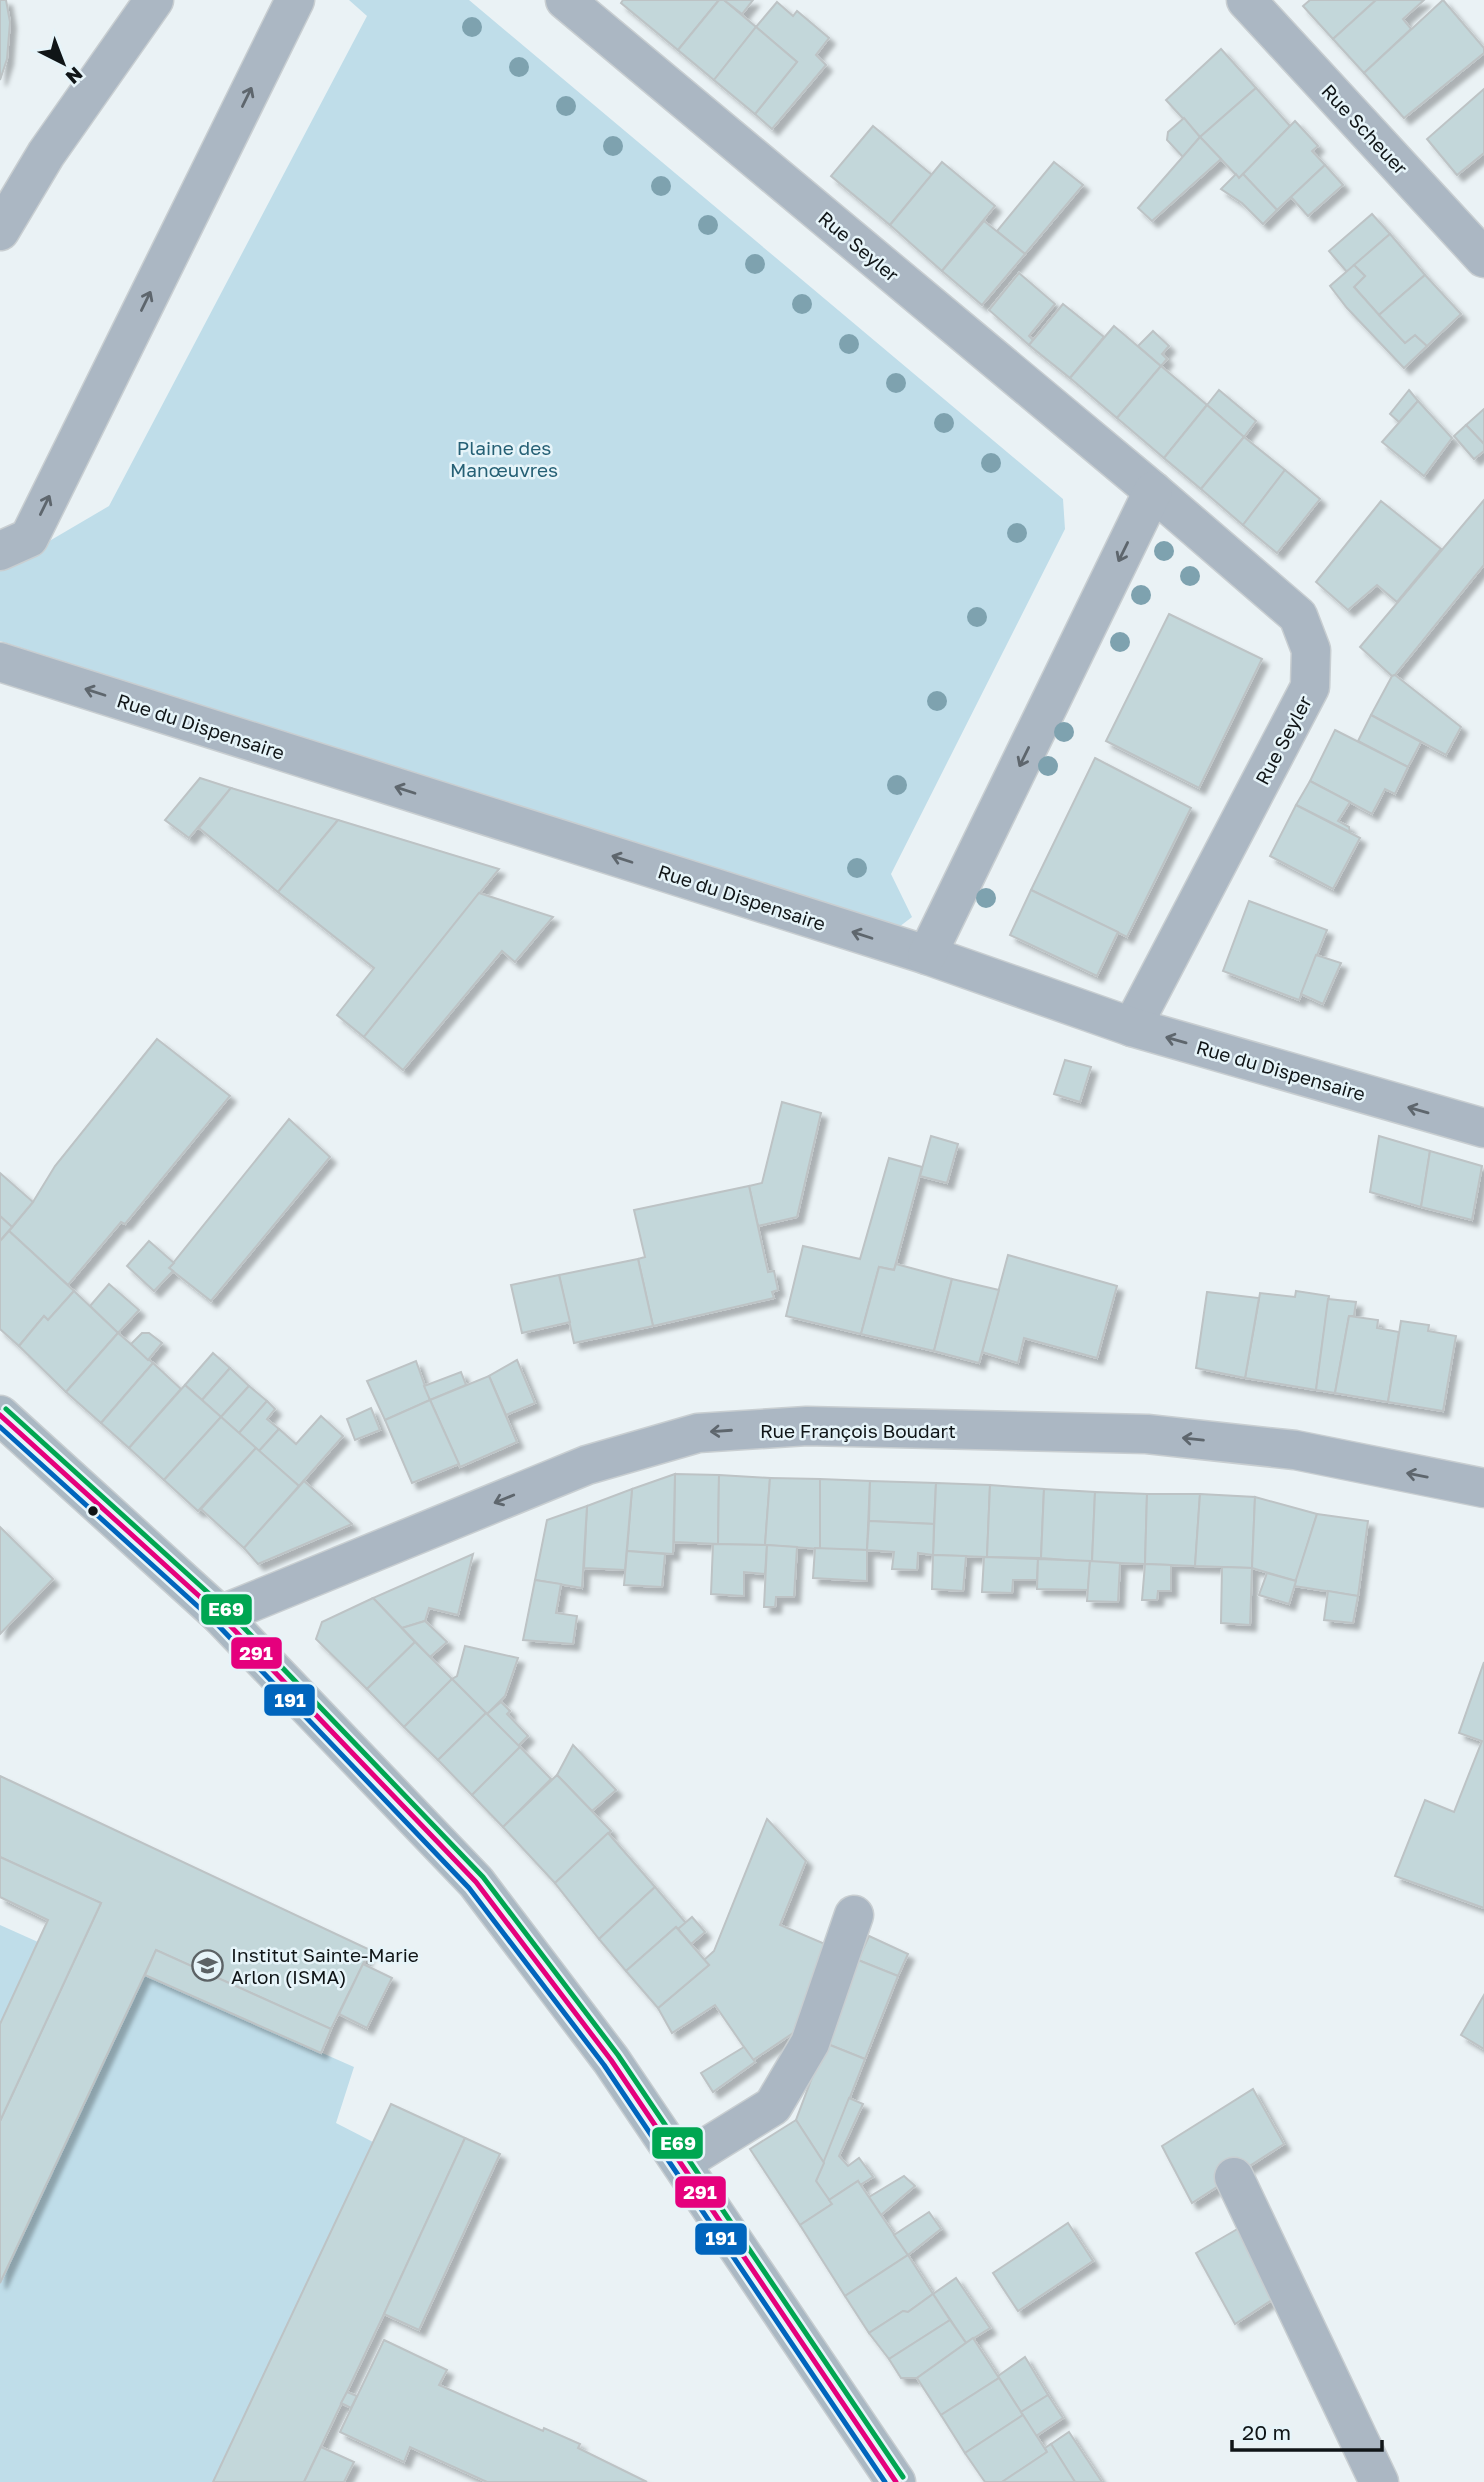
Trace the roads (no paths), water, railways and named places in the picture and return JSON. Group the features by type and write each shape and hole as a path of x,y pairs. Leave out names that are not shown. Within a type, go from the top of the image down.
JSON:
{"main road":[{"path":"0,1415 220,1615 476,1882 611,2060 896,2482"}],"street":[{"path":"0,231 46,154 154,0"},
{"path":"0,551 29,538 295,0"},
{"name":"Rue Seyler","path":"565,0 1153,491 1298,616 1311,650 1310,687 1132,1027"},
{"name":"Rue Scheuer","path":"1247,0 1484,258"},
{"path":"927,955 1153,491"},
{"name":"Rue du Dispensaire","path":"0,662 927,955 1132,1027 1484,1128"},
{"name":"Rue François Boudart","path":"220,1615 587,1465 698,1433 807,1426 1147,1434 1295,1450 1484,1488"},
{"path":"681,2163 773,2106 810,2043 854,1915"},
{"path":"1234,2177 1380,2482"}],"place":[{"name":"Institut Sainte-Marie Arlon (ISMA)","path":"208,1965"}],"park label":[{"name":"Plaine des Manœuvres","path":"504,458"}]}
